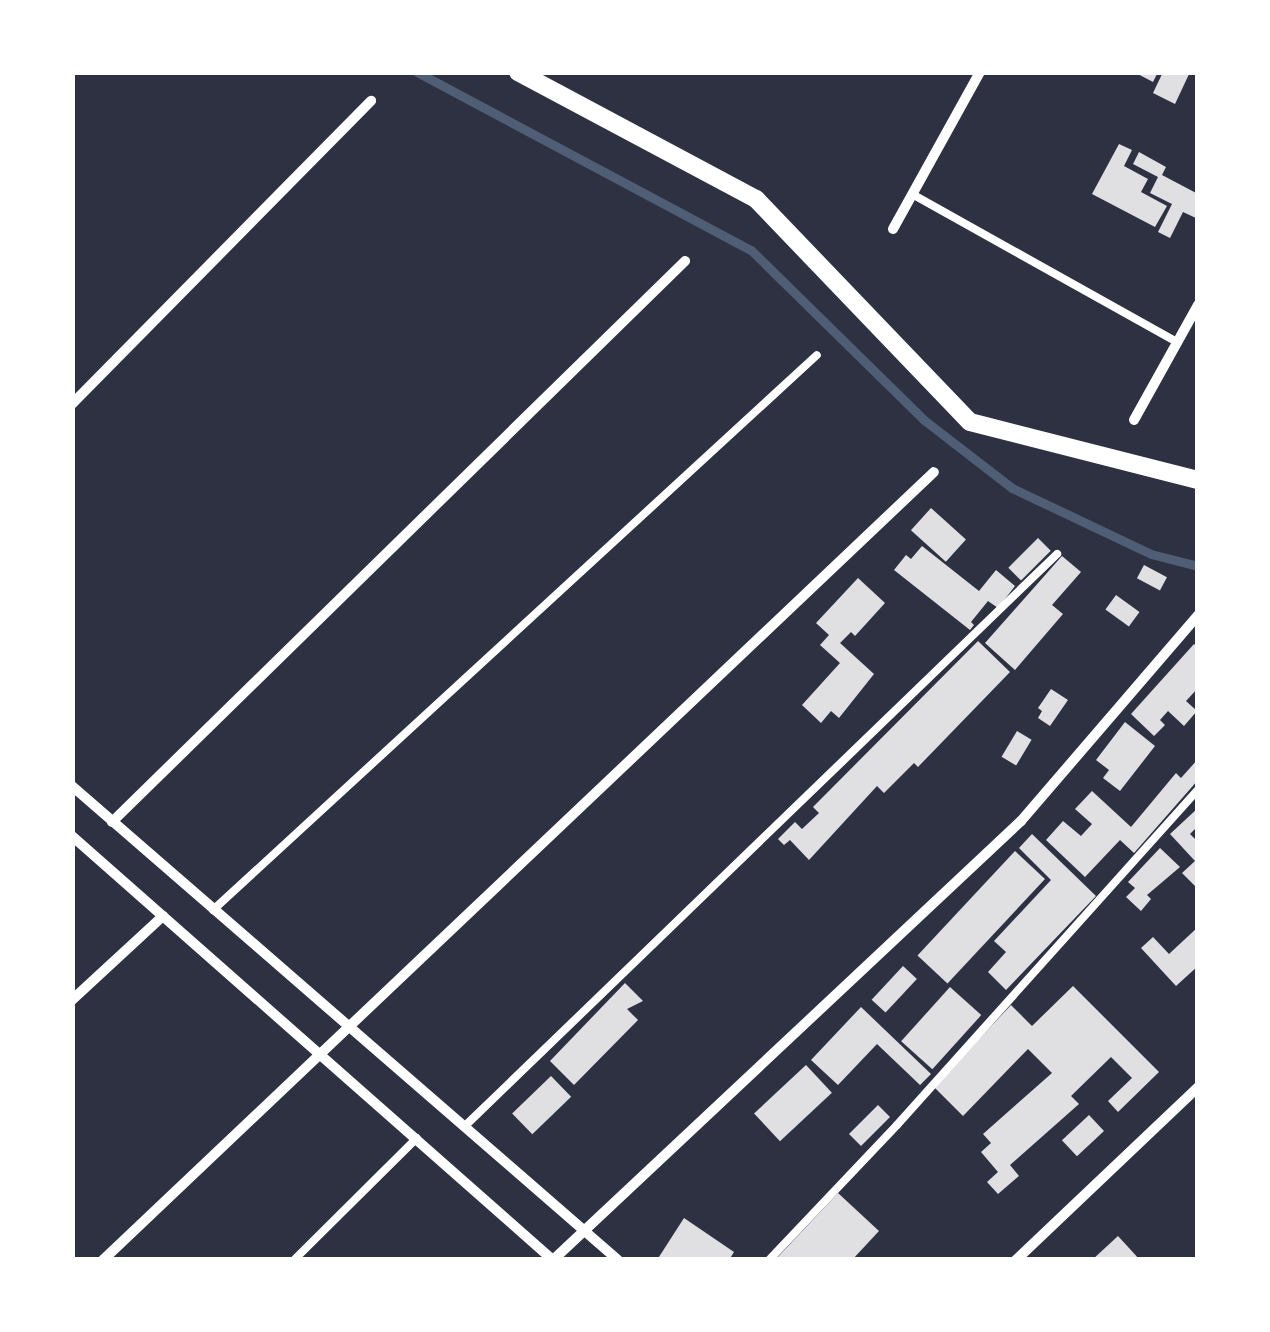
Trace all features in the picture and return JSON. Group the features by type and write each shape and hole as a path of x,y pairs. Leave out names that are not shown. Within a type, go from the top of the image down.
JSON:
{"street":[{"path":"518,72 756,200 970,422 1198,480"},
{"path":"892,228 980,72"},
{"path":"72,404 371,101"},
{"path":"112,822 685,261"},
{"path":"1134,420 1198,304"},
{"path":"103,1260 934,472"},
{"path":"72,836 553,1260 1021,821 1198,615"},
{"path":"72,786 351,1024 618,1260"},
{"path":"72,1000 163,916"},
{"path":"1016,1260 1198,1088"}],"lane":[{"path":"912,194 1177,342"},
{"path":"213,910 817,355"},
{"path":"466,1125 1057,554"},
{"path":"769,1260 910,1110 1198,789"},
{"path":"294,1260 416,1138"}],"building":[{"path":"1134,72 1158,72 1153,82"},
{"path":"1163,72 1190,72 1175,104 1153,93"},
{"path":"1119,144 1132,150 1124,166 1148,179 1141,192 1167,206 1155,227 1092,194"},
{"path":"1139,152 1166,167 1162,175 1198,194 1198,219 1183,212 1170,238 1158,232 1172,204 1150,193 1158,177 1133,164"},
{"path":"931,508 966,539 946,562 911,530"},
{"path":"1038,538 1051,551 1021,580 1008,568"},
{"path":"922,546 979,591 996,570 1015,586 998,608 988,601 971,622 974,625 970,630 894,570 906,555 911,559"},
{"path":"1062,556 1081,572 1052,605 1063,614 1015,670 985,643"},
{"path":"1144,565 1167,577 1160,590 1137,578"},
{"path":"858,578 885,603 855,636 851,632 840,643 874,674 839,718 831,711 821,723 802,705 840,663 820,645 829,635 816,623"},
{"path":"1116,595 1139,612 1129,627 1105,610"},
{"path":"978,641 1010,672 918,767 914,763 884,793 877,786 809,860 790,840 784,845 778,839 795,822 802,829 819,813 813,807"},
{"path":"1194,644 1198,648 1198,688 1186,701 1197,711 1184,726 1168,711 1160,720 1165,725 1154,736 1131,714"},
{"path":"1051,689 1068,700 1050,726 1038,718 1042,711 1038,708"},
{"path":"1125,722 1155,746 1120,791 1103,778 1109,770 1096,760"},
{"path":"1017,731 1032,740 1016,765 1002,757"},
{"path":"1198,759 1198,780 1134,853 1120,840 1085,877 1046,840 1063,821 1081,836 1092,824 1075,809 1092,791 1131,827 1176,773 1181,778"},
{"path":"1198,808 1198,826 1190,834 1198,842 1198,889 1182,873 1195,861 1170,834"},
{"path":"1032,834 1096,896 1006,990 988,972 1006,952 994,941 1051,880 1019,848"},
{"path":"1160,848 1180,867 1147,895 1151,899 1141,911 1126,897 1135,888 1128,882"},
{"path":"1015,851 1045,879 947,984 917,956"},
{"path":"1198,927 1198,966 1176,986 1141,948 1153,937 1169,954"},
{"path":"903,966 917,979 886,1013 872,1000"},
{"path":"625,983 643,1001 627,1009 638,1020 574,1085 550,1061"},
{"path":"1073,986 1159,1072 1118,1112 1108,1101 1132,1078 1111,1057 1071,1096 1079,1104 1010,1165 1019,1176 998,1194 987,1182 998,1172 981,1152 991,1143 983,1134 1052,1073 1028,1049 963,1116 934,1087 1011,1005 1032,1026"},
{"path":"950,987 981,1015 932,1069 901,1041"},
{"path":"861,1007 931,1074 920,1085 877,1044 838,1085 811,1060"},
{"path":"806,1065 832,1093 780,1141 754,1113"},
{"path":"551,1076 571,1097 532,1134 512,1114"},
{"path":"878,1105 890,1117 861,1146 849,1134"},
{"path":"1089,1115 1104,1131 1077,1156 1062,1140"},
{"path":"838,1193 879,1231 852,1260 775,1260"},
{"path":"684,1218 734,1252 729,1260 657,1260"},
{"path":"1118,1236 1140,1260 1092,1260"}],"waterway":[{"path":"417,72 751,250 924,420 1012,488 1151,554 1198,566"}]}
